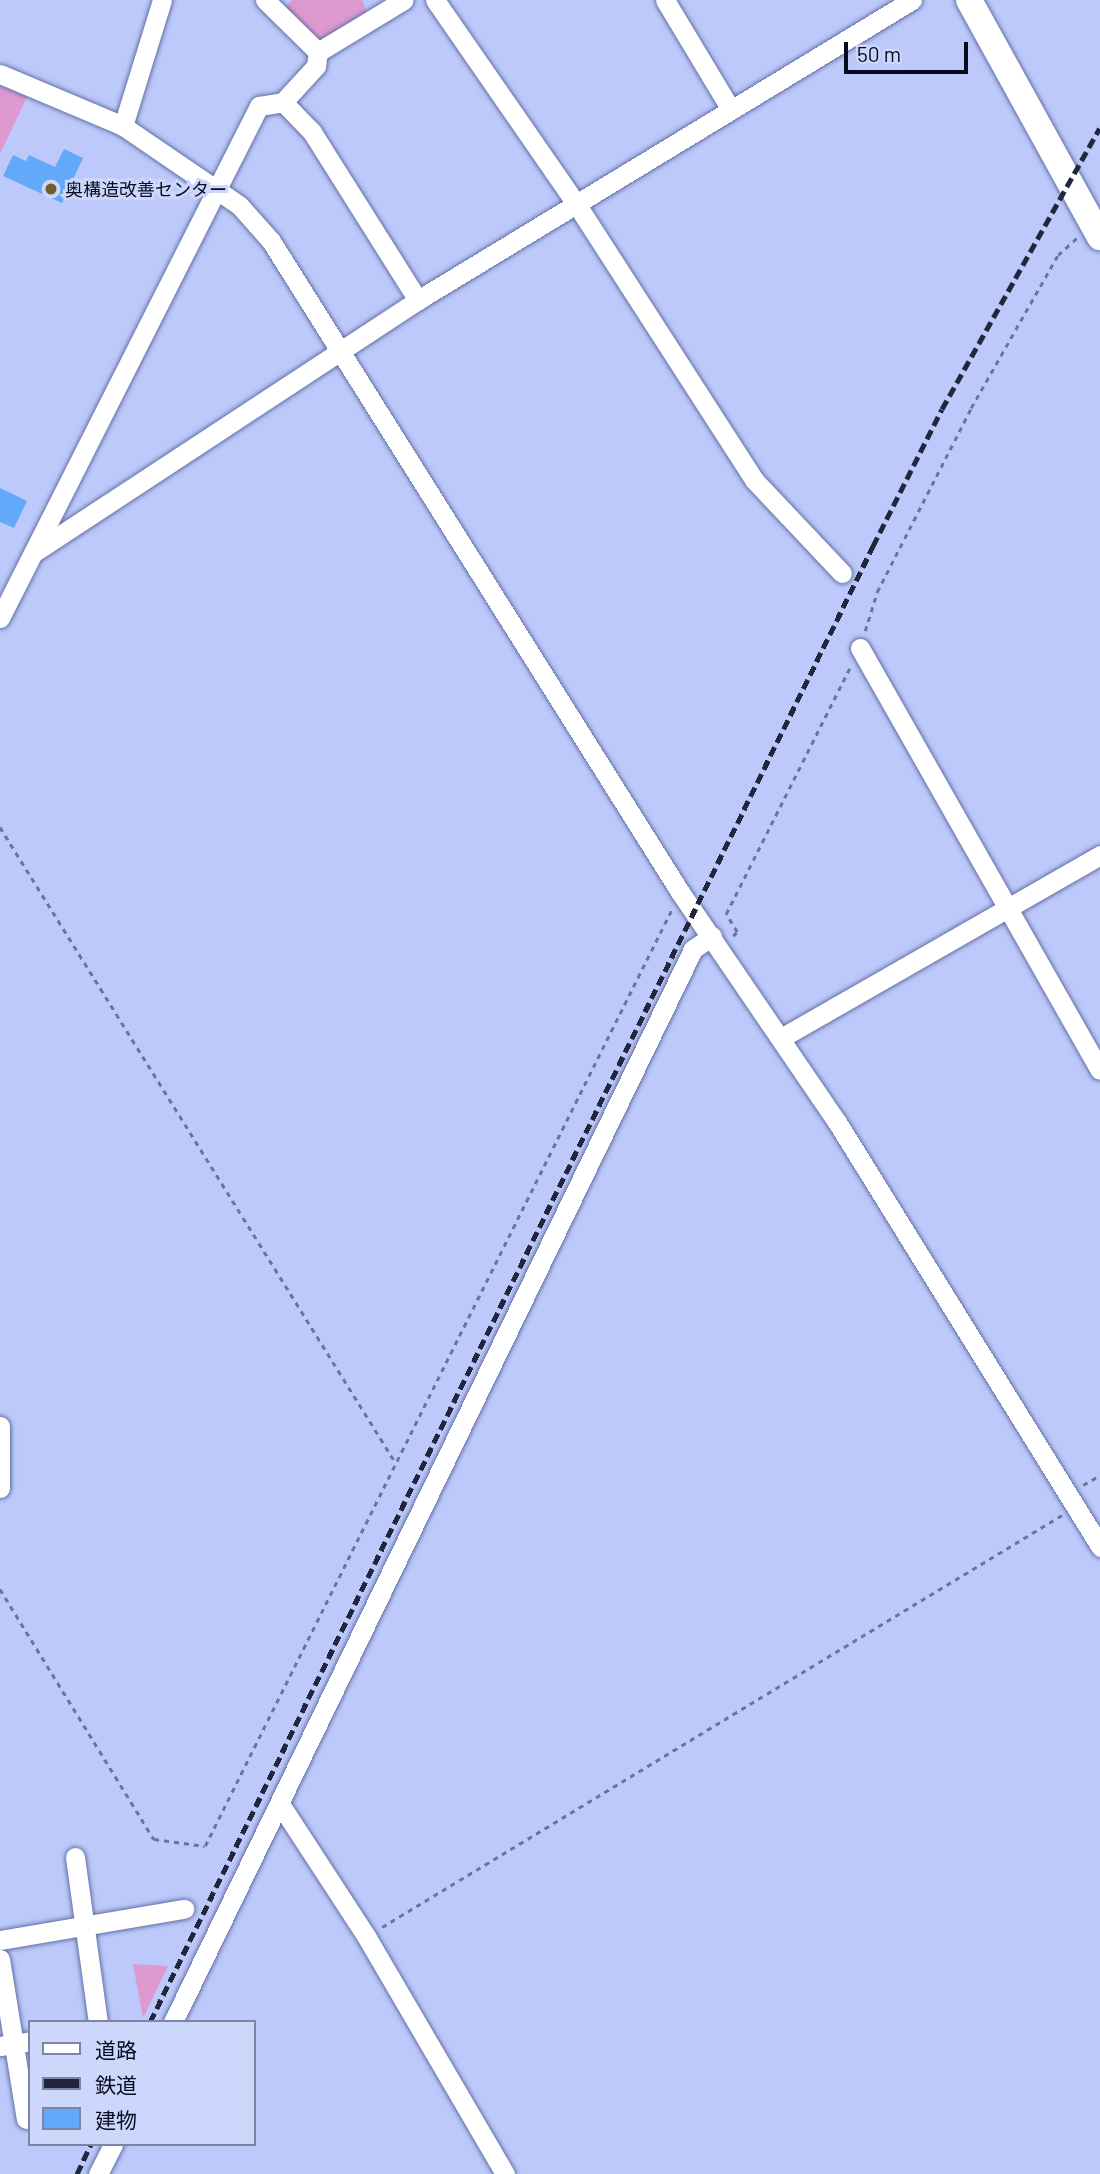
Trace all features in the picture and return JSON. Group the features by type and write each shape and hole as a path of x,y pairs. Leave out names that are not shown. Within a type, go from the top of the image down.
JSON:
{"main road":[{"path":"969,0 1095,228"}],"street":[{"path":"123,126 162,0"},
{"path":"265,0 318,52"},
{"path":"318,52 404,0"},
{"path":"435,0 577,205 754,480 842,573"},
{"path":"665,0 731,110"},
{"path":"33,553 418,300 912,0"},
{"path":"0,618 259,106 284,102 316,66 318,52"},
{"path":"0,74 123,126 215,192 239,205 271,241 343,350 680,892 781,1038 1100,1548"},
{"path":"284,102 312,132 418,300"},
{"path":"860,648 1100,1070"},
{"path":"781,1038 1100,855"},
{"path":"174,2020 694,949 716,942"},
{"path":"0,1426 0,1488"},
{"path":"280,1804 366,1936 505,2174"},
{"path":"75,1857 80,1923 98,2020"},
{"path":"0,1940 80,1923 184,1909"},
{"path":"0,1959 5,2045 26,2119"},
{"path":"5,2045 28,2041"},
{"path":"98,2174 112,2146"}],"path":[{"path":"716,942 737,932 726,914 860,648 877,592 971,408 1058,255 1095,228"},
{"path":"0,827 394,1460"},
{"path":"0,1589 154,1839 205,1846 394,1460 680,892"},
{"path":"366,1936 1073,1508"}],"shaded area":[{"path":"292,0 362,0 367,12 321,44 281,11"},
{"path":"0,87 28,95 0,154"},
{"path":"133,1964 168,1966 143,2018"}],"building":[{"name":"奥構造改善センター","path":"64,149 83,158 62,203 3,176 13,155 26,161 29,155 55,167"},
{"path":"0,488 27,501 14,528 0,522"}],"railway":[{"path":"151,2020 873,546 942,409 1100,128"},
{"path":"77,2174 90,2146"}],"place":[{"name":"奥構造改善センター","path":"51,189"}]}
